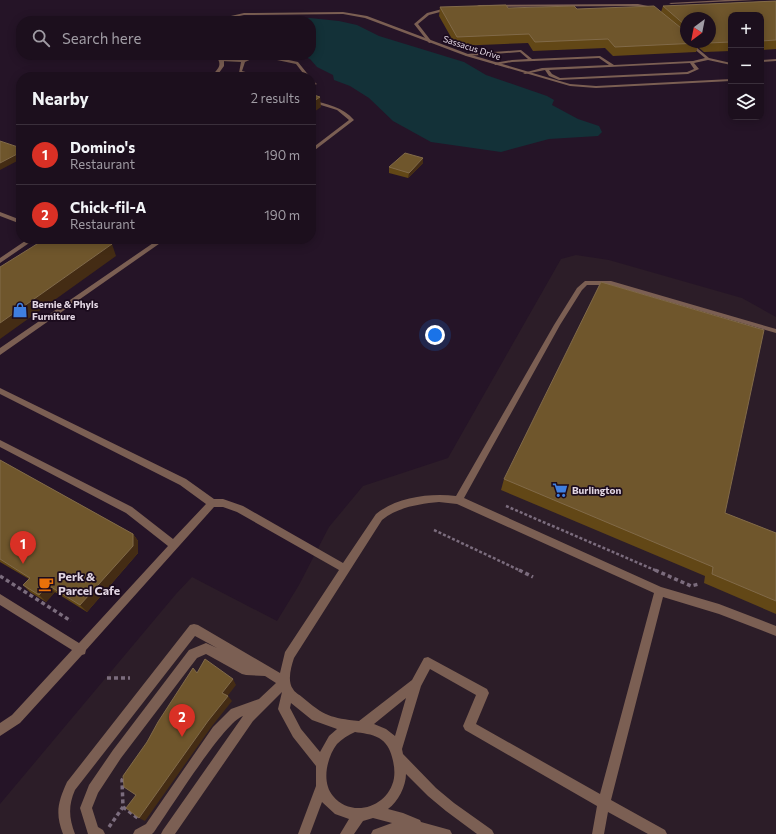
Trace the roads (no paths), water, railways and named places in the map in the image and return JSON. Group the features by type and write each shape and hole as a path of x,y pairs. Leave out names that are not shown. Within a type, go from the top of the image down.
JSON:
{"street":[{"path":"671,3 753,0"},
{"path":"474,6 497,5 517,7 638,5 647,7 658,17"},
{"path":"430,42 416,24 428,14 444,9 459,8"},
{"name":"Sassacus Drive","path":"235,16 244,14 343,13 371,19 467,55 565,84 596,87 728,80"},
{"path":"695,48 708,59"},
{"path":"467,55 521,51 531,60"},
{"path":"495,64 531,60 600,57 613,66"},
{"path":"525,73 546,69 691,62 708,59 728,63"},
{"path":"216,72 222,66 221,60 243,61 240,72"},
{"path":"283,60 297,63 304,72"},
{"path":"764,61 776,60"},
{"path":"546,69 550,75 559,79 607,77 688,73 697,69 691,62"},
{"path":"316,102 336,107 348,115 352,120 316,146"},
{"path":"0,214 16,220"},
{"path":"0,261 25,244"},
{"path":"0,352 156,244"},
{"path":"458,500 556,325 579,288 585,283 611,283 776,331"},
{"path":"0,391 183,482 212,502 223,503 240,509 345,569"},
{"path":"0,443 129,510 174,545"},
{"path":"322,764 287,718 284,709 286,687 285,669 289,656 379,516 424,498 458,500 660,591 719,609 776,631"},
{"path":"0,730 16,719 81,650 212,502"},
{"path":"598,834 604,804 660,591"},
{"path":"0,598 81,650"},
{"path":"69,834 63,820 64,801 71,786 194,629 266,671 286,687 313,714 326,721 378,730 389,739 397,754 444,802 488,834"},
{"path":"99,834 93,831 86,808 93,789 117,754 193,654 206,648 246,670 266,671"},
{"path":"377,814 388,804 396,793 400,779 397,754 416,684 428,662 483,693 469,726 604,804 661,834"},
{"path":"416,684 385,709 357,727 341,733 331,743 324,756 320,770 322,786 328,800 338,810 350,816 364,817 377,814 403,819 446,834"},
{"path":"139,834 150,828 217,731 235,713 261,704 286,687"},
{"path":"167,834 250,717 261,704"},
{"path":"304,834 322,786"},
{"path":"346,834 358,817"},
{"path":"377,834 402,826 423,827"}],"place":[{"name":"Bernie & Phyls Furniture","path":"20,310"},
{"name":"Burlington","path":"560,490"},
{"name":"Domino's","path":"23,564"},
{"name":"Perk & Parcel Cafe","path":"46,584"},
{"name":"Chick-fil-A","path":"182,737"}]}
